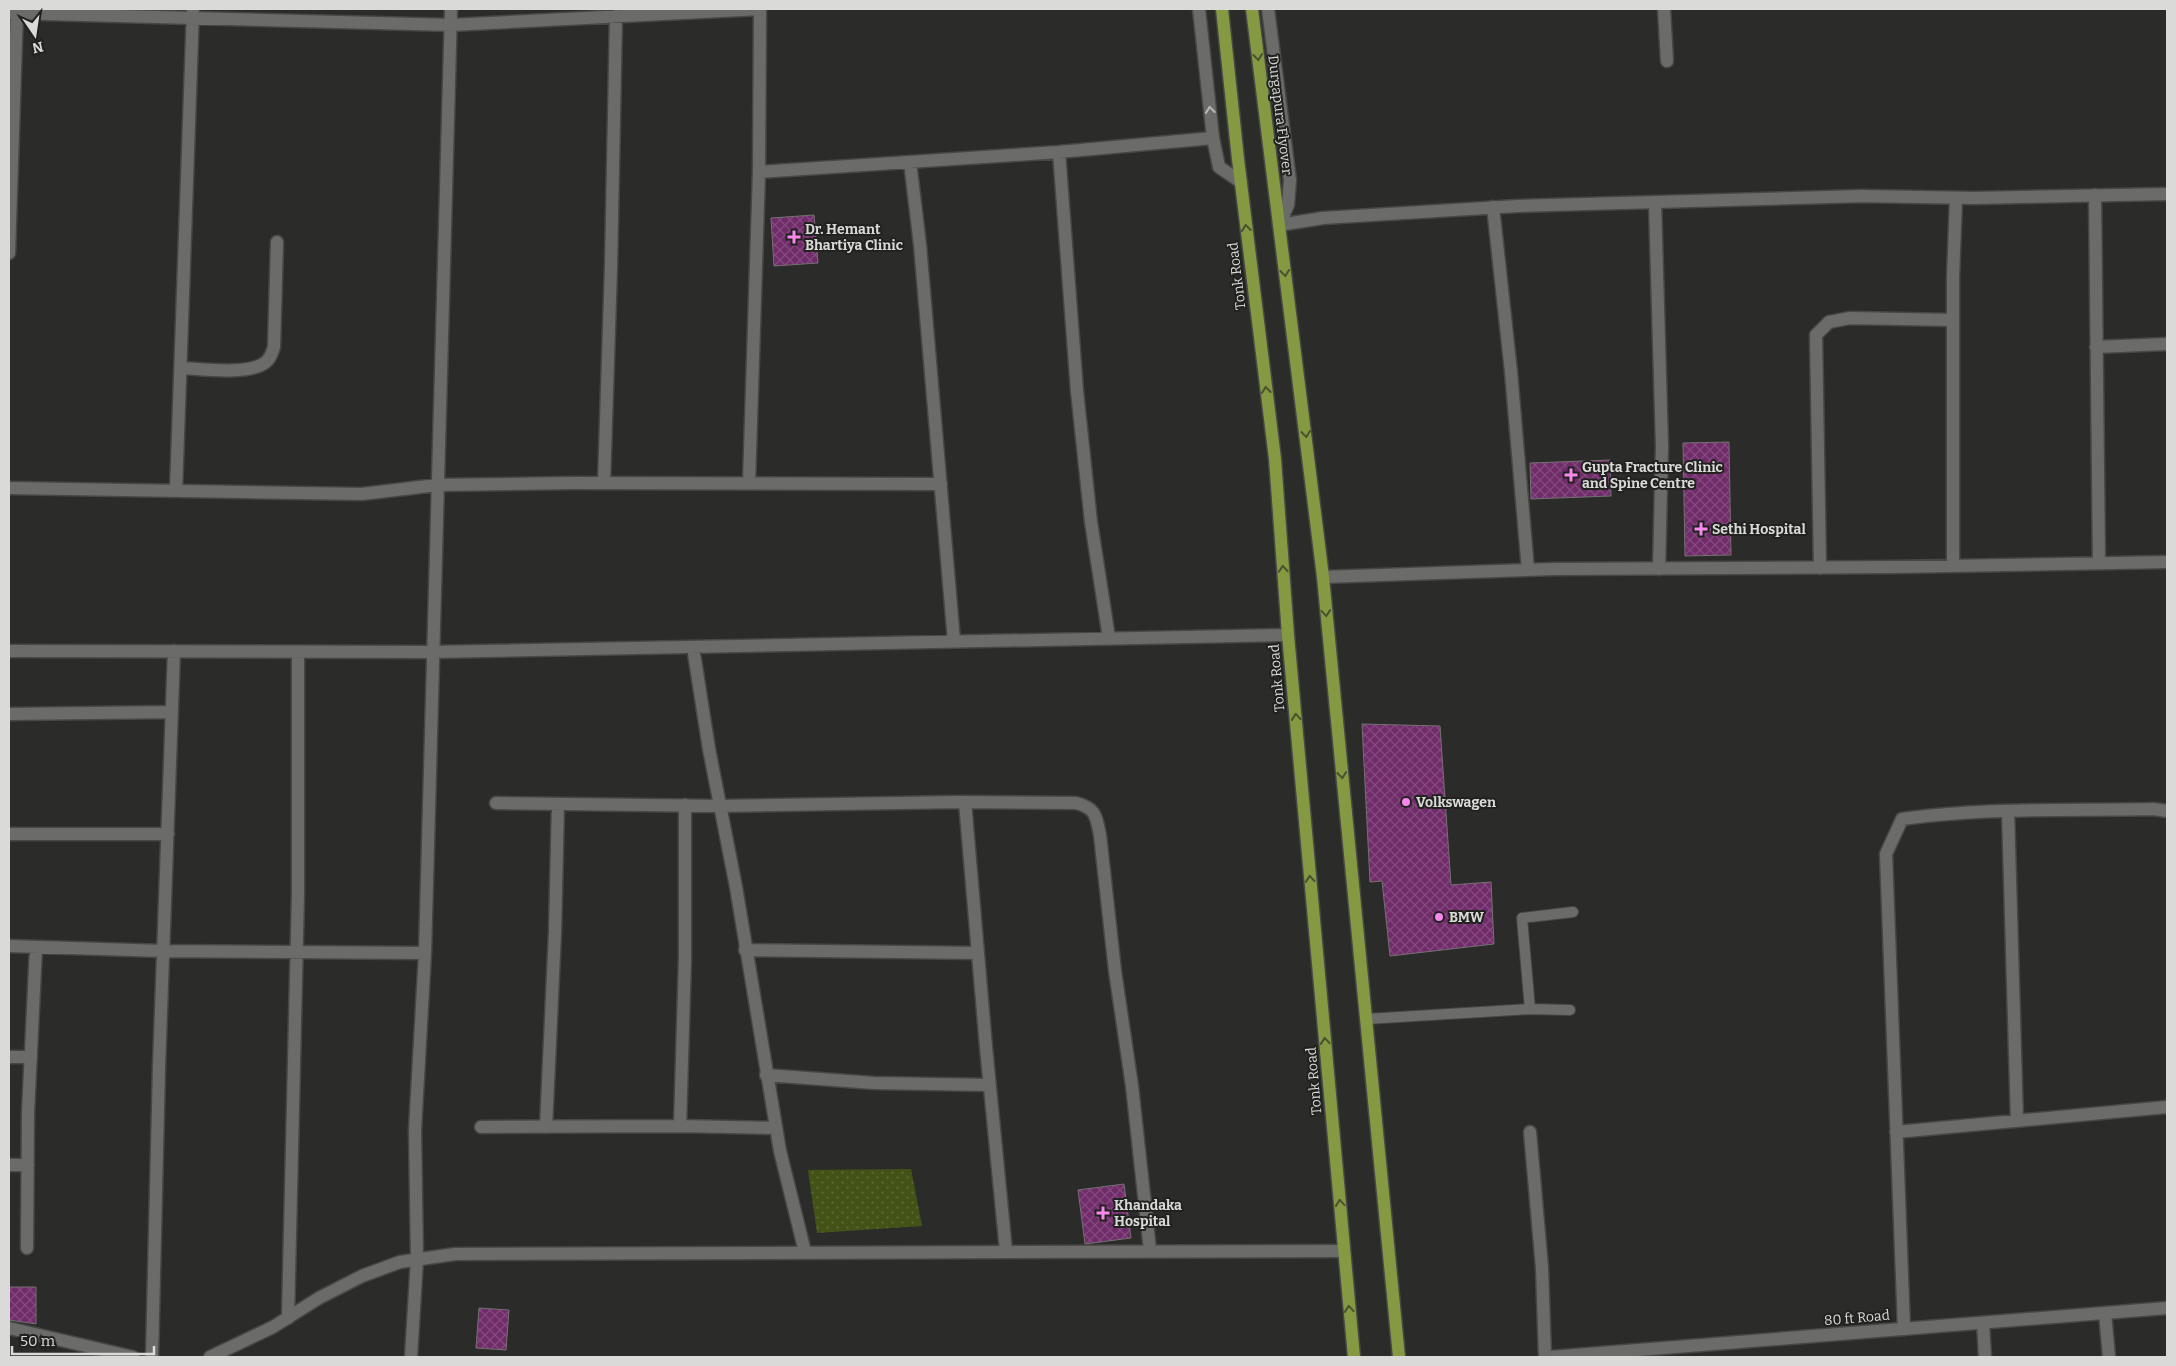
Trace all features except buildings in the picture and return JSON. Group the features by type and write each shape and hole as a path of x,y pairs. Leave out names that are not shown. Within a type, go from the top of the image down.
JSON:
{"main road":[{"path":"1222,9 1241,182"},
{"name":"Durgapura Flyover","path":"1252,9 1279,225"},
{"name":"Tonk Road","path":"1241,182 1275,459 1288,635 1354,1357"},
{"path":"1279,225 1323,577 1398,1357"}],"street":[{"path":"411,1357 417,1259 415,1130 425,954 432,652 452,9"},
{"path":"9,253 14,12 193,14 451,25 584,13 616,16 760,9 759,172 749,483"},
{"path":"1199,9 1213,138 1220,167 1241,182"},
{"path":"1268,9 1290,180 1288,205 1279,225"},
{"path":"1664,9 1667,61"},
{"path":"176,491 193,14"},
{"path":"604,482 612,258 616,16"},
{"path":"759,172 1059,152 1213,138"},
{"path":"1059,152 1077,391 1091,522 1109,638"},
{"path":"910,162 920,245 954,642"},
{"path":"1279,225 1323,218 1493,208 1862,196 1956,198 2167,194"},
{"path":"2095,195 2099,563"},
{"path":"1953,566 1953,320 1956,198"},
{"path":"1654,203 1662,446 1659,569"},
{"path":"1493,208 1511,372 1528,570"},
{"path":"181,368 244,369 260,366 266,362 274,347 277,242"},
{"path":"1820,568 1816,335 1829,322 1850,318 1953,320"},
{"path":"2096,348 2167,344"},
{"path":"9,488 362,494 437,485 604,482 941,484"},
{"path":"1323,577 1528,570 1820,568 2167,562"},
{"path":"9,651 432,652 1288,635"},
{"path":"692,647 766,1075 776,1128 805,1252"},
{"path":"152,1357 163,951 174,651"},
{"path":"288,1318 289,1198 296,952 298,652"},
{"path":"9,714 172,712"},
{"path":"496,804 720,806 966,802 1076,803 1088,806 1096,815 1114,971 1132,1086 1150,1250"},
{"path":"966,802 989,1085 1006,1251"},
{"path":"546,1128 554,961 558,804"},
{"path":"680,1126 685,958 685,805"},
{"path":"1904,1329 1886,854 1902,819 1940,814 2008,811 2167,811"},
{"path":"2008,811 2011,976 2017,1121"},
{"path":"9,834 168,834"},
{"path":"9,946 163,951 425,954"},
{"path":"27,1248 31,1057 36,947"},
{"path":"745,950 978,952"},
{"path":"9,1057 31,1057"},
{"path":"766,1075 874,1083 989,1085"},
{"path":"1896,1132 2167,1107"},
{"path":"481,1127 680,1126 776,1128"},
{"path":"1530,1132 1542,1268 1545,1357"},
{"path":"9,1165 28,1165"},
{"path":"210,1357 223,1354 273,1327 319,1298 362,1276 400,1262 455,1254 1150,1250 1344,1251"},
{"name":"80 ft Road","path":"1550,1357 1673,1352 1904,1329 2167,1308"},
{"path":"2105,1313 2109,1357"},
{"path":"1983,1323 1985,1357"},
{"path":"9,1328 133,1357"}],"lane":[{"path":"1530,1009 1522,918 1573,912"},
{"path":"1366,1020 1530,1009 1570,1010"}],"green space":[{"path":"911,1169 922,1226 817,1233 808,1170"}],"place":[{"name":"Dr. Hemant Bhartiya Clinic","path":"794,237"},
{"name":"Gupta Fracture Clinic and Spine Centre","path":"1571,475"},
{"name":"Sethi Hospital","path":"1701,529"},
{"name":"Volkswagen","path":"1406,802"},
{"name":"BMW","path":"1439,917"},
{"name":"Khandaka Hospital","path":"1103,1213"}]}
